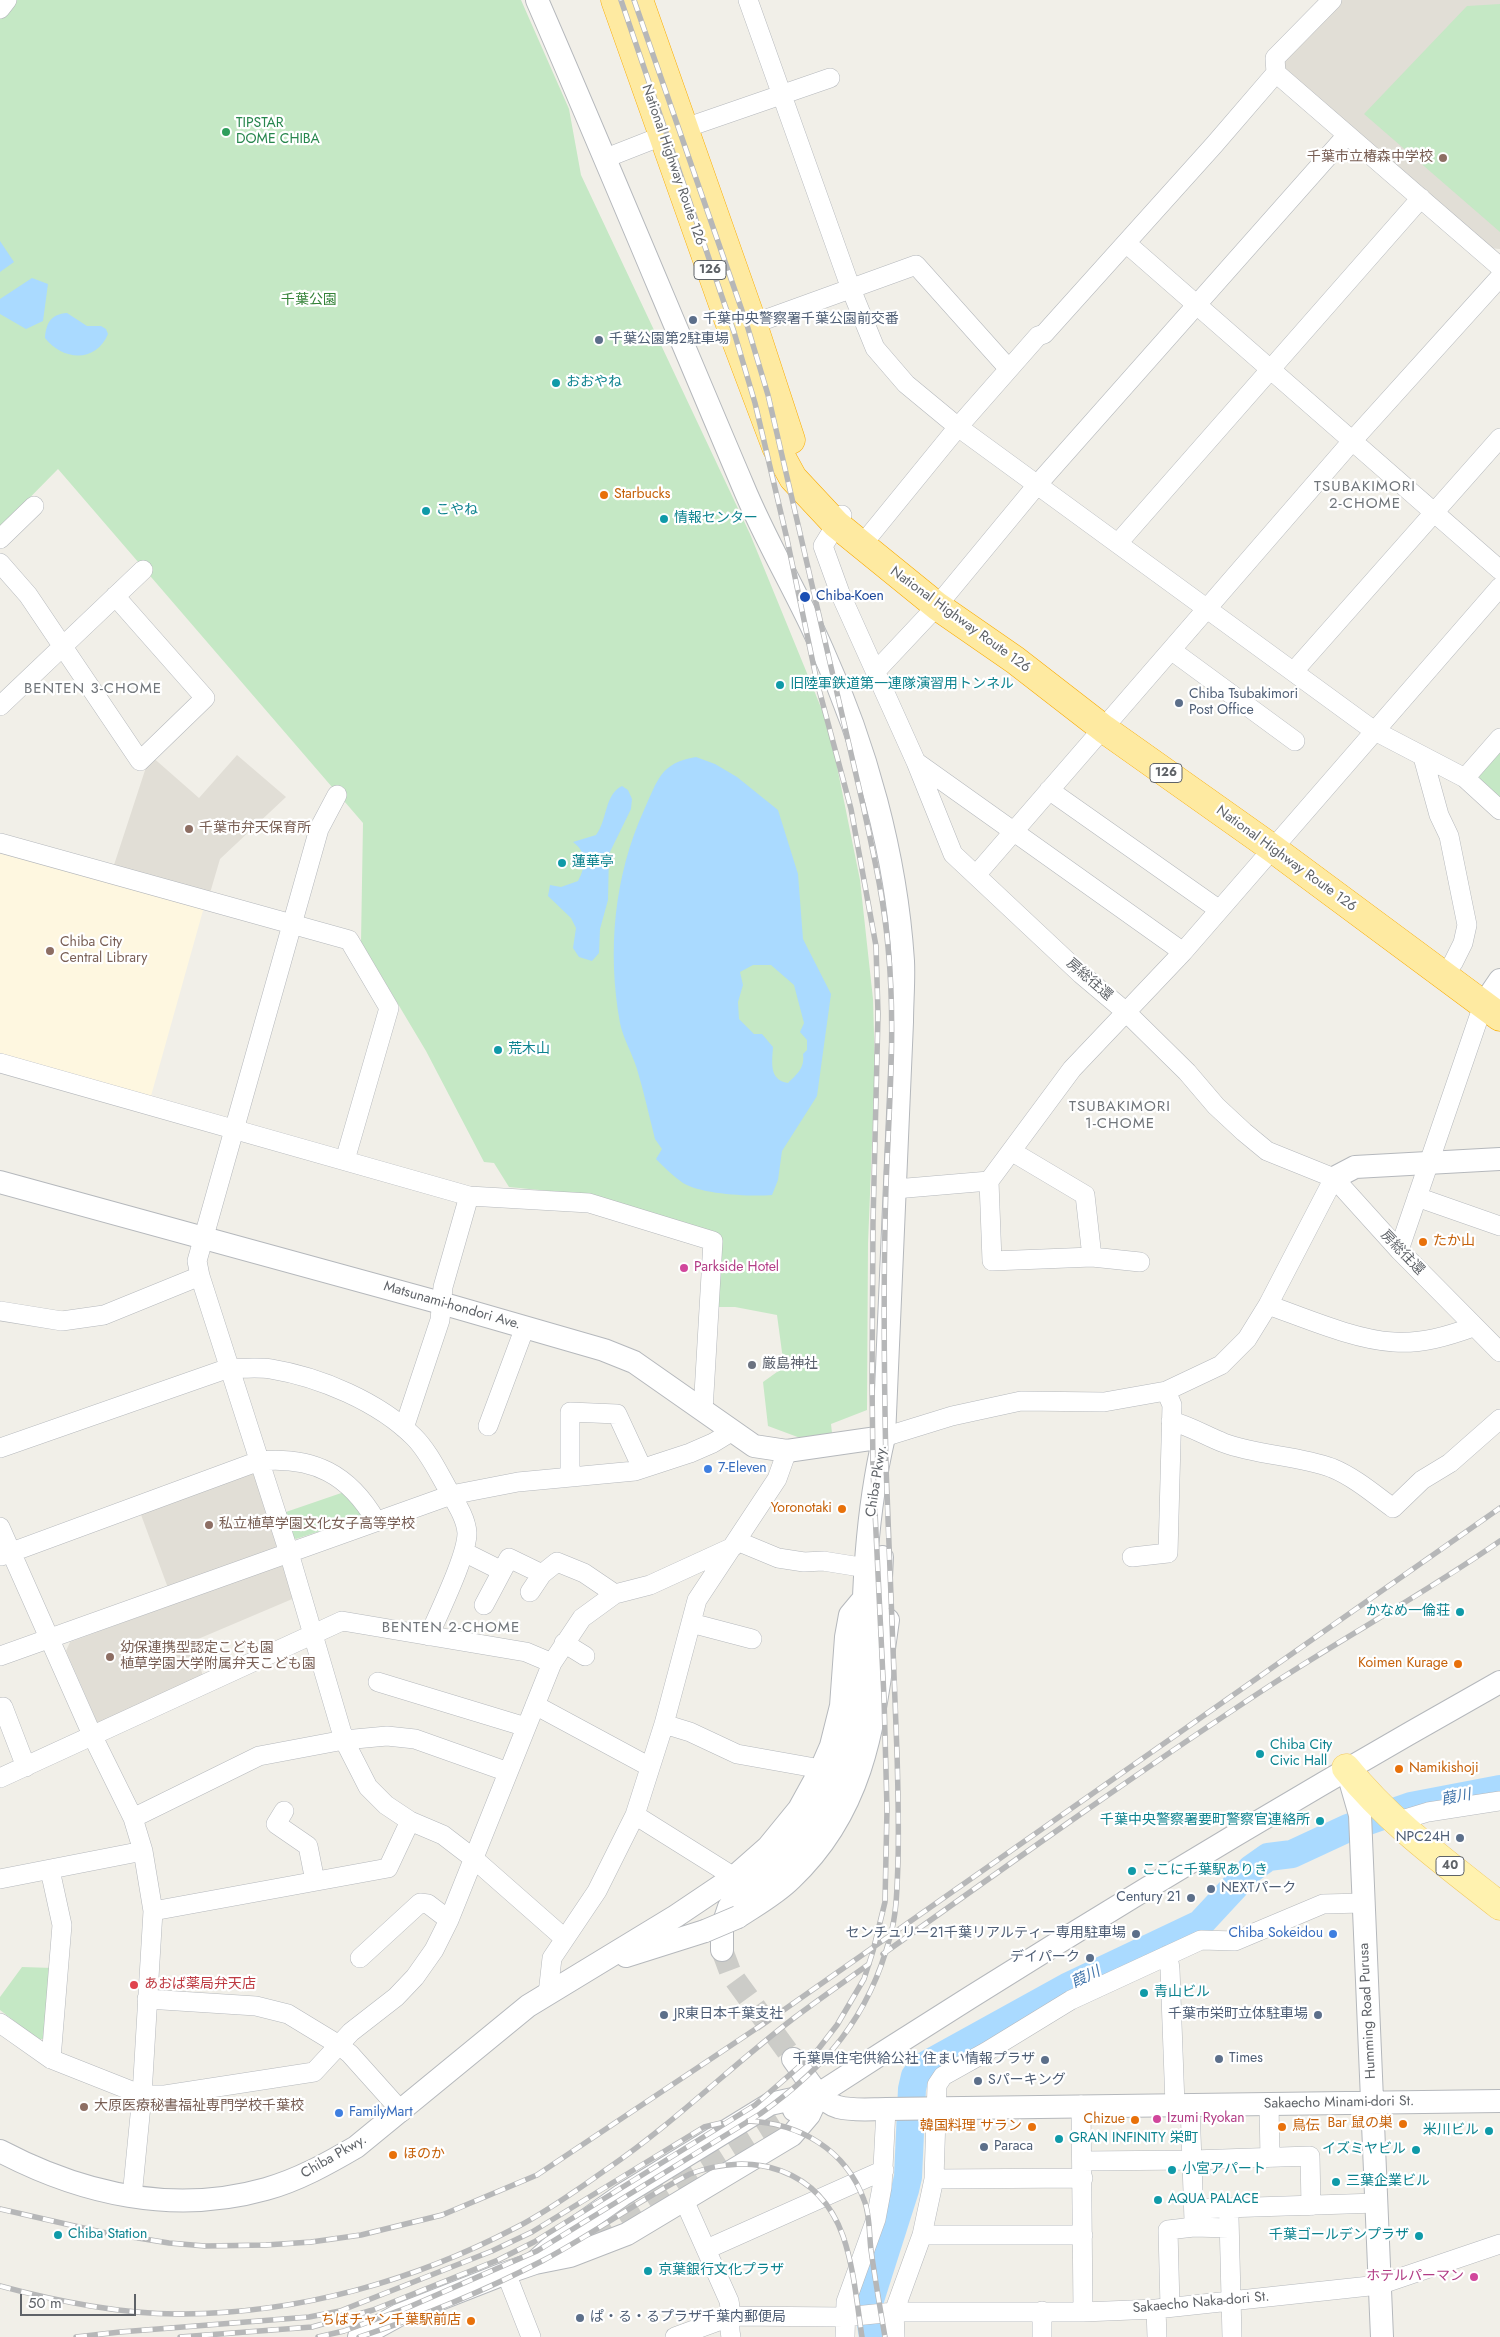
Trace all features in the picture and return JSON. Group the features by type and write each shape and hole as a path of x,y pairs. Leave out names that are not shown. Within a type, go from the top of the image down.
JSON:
{"highway":[{"name":"National Highway Route 126","path":"615,0 753,324 791,440 840,518 870,534 942,600"},
{"name":"National Highway Route 126","path":"639,0 672,132 776,447 793,478 1015,660 1109,723 1495,998"},
{"name":"National Highway Route 126","path":"1277,843 1453,963 1495,998"}],"main road":[{"name":"40","path":"1346,1768 1386,1820 1500,1906"}],"street":[{"path":"0,10 7,0"},
{"name":"Chiba Pkwy.","path":"537,0 606,158 744,490 769,546 822,648 863,752 892,870 903,962 884,1437 876,1473 872,1598 854,1730 842,1768 824,1806 801,1839 765,1875 738,1896 730,1907 722,1928 722,1950"},
{"path":"748,0 851,289 875,348 906,384 958,427 1373,730 1465,778 1500,810"},
{"path":"870,534 1008,368 1038,336 1044,334 1214,145 1276,73 1275,58 1332,0"},
{"path":"1276,73 1500,267"},
{"path":"606,158 672,132 830,78"},
{"path":"876,672 942,600 1037,485 1347,135"},
{"path":"1118,543 1421,198"},
{"path":"1126,243 1500,570"},
{"path":"753,324 916,265 1008,368"},
{"path":"976,875 1353,440 1500,277"},
{"path":"1294,671 1500,438"},
{"path":"0,539 34,506"},
{"name":"房総往還","path":"840,518 823,546 840,593 916,762 953,854 1081,974 1126,1012 1187,1072 1216,1106 1267,1151 1334,1178 1399,1250 1473,1327 1500,1352"},
{"path":"0,562 28,594 140,761 205,698 115,596"},
{"path":"0,706 143,570"},
{"path":"1140,1262 1092,1257 992,1260 989,1181 1072,1069 1182,952 1373,730 1500,587"},
{"path":"1171,650 1295,741"},
{"path":"1465,778 1500,738"},
{"path":"1423,757 1439,815 1449,836 1466,925 1463,944 1453,963"},
{"path":"916,762 1014,830 1182,952"},
{"path":"1049,790 1218,910"},
{"path":"337,795 319,829 197,1261 229,1368 289,1552 344,1740 368,1787 386,1805 410,1821 443,1835 473,1858 564,1938"},
{"path":"0,843 349,940 389,1008 344,1160"},
{"path":"1399,1250 1416,1197 1495,998"},
{"path":"0,1063 468,1196 588,1203 713,1241 703,1411"},
{"path":"1011,1151 1085,1194 1092,1257"},
{"path":"884,1437 952,1416 1021,1401 1104,1402 1166,1391 1221,1365 1247,1339 1268,1305 1334,1178 1355,1167 1500,1159"},
{"path":"895,1189 989,1181"},
{"name":"Matsunami-hondori Ave.","path":"0,1182 442,1302 604,1350 634,1362 731,1432 754,1446 787,1451 884,1437"},
{"path":"404,1428 440,1320 443,1287 468,1196"},
{"path":"1416,1197 1500,1226"},
{"path":"0,1311 62,1321 104,1315 200,1276"},
{"path":"1268,1305 1365,1338 1394,1342 1422,1342 1449,1336 1473,1327"},
{"path":"488,1426 525,1327"},
{"path":"0,1448 229,1368 269,1369 293,1374 360,1399 374,1406 415,1438 433,1462 464,1520 467,1533 464,1552 429,1636"},
{"path":"1132,1557 1168,1554 1172,1405 1166,1391"},
{"path":"570,1477 570,1412 617,1414 642,1468"},
{"path":"1171,1421 1190,1426 1224,1443 1271,1456 1298,1459 1332,1468 1355,1480 1393,1508 1422,1480 1450,1463 1500,1419"},
{"path":"0,1656 451,1495 518,1482 642,1468 690,1453 713,1443 731,1432"},
{"path":"548,1994 552,1958 597,1891 634,1815 664,1724 697,1600 777,1479 787,1451"},
{"path":"6,1555 259,1461 281,1459 304,1462 325,1469 355,1490 376,1521"},
{"path":"0,1527 6,1555 50,1639 93,1737 133,1818 143,1851 153,1911 146,1999 142,2095 132,2197"},
{"path":"0,2022 51,2059 142,2095 165,2095 314,2072 351,2032 396,1997 415,1977 434,1950 449,1920 552,1664 582,1618 615,1594 650,1585 735,1544 778,1558 804,1562 823,1561 874,1569"},
{"path":"464,1552 502,1571"},
{"path":"484,1605 509,1558 542,1574"},
{"path":"530,1592 542,1574 557,1562 584,1573 615,1594"},
{"path":"872,1598 889,1615 875,1715 866,1757 850,1797 811,1857 790,1880 738,1917 705,1931 592,1968 734,1877 768,1847 799,1809 821,1769 841,1706 846,1637 850,1615 872,1598"},
{"path":"0,1778 93,1737 342,1621 526,1652 552,1664"},
{"path":"691,1623 752,1639"},
{"path":"564,1644 584,1656"},
{"path":"378,1682 526,1727"},
{"path":"794,2110 1027,1963 1346,1768 1500,1682"},
{"path":"535,1705 650,1767"},
{"path":"3,1707 26,1767"},
{"path":"664,1724 690,1732 737,1754 821,1769"},
{"path":"133,1818 259,1756 344,1740 387,1736 415,1739 508,1772"},
{"path":"1386,1820 1500,1801"},
{"path":"284,1811 276,1824 308,1846 315,1881"},
{"path":"634,1815 734,1877"},
{"name":"Humming Road Purusa","path":"1382,2337 1363,1903 1386,1820"},
{"path":"153,1911 388,1868 410,1821"},
{"path":"0,1879 143,1851"},
{"path":"50,1870 62,1925 51,2059"},
{"path":"845,2337 852,2316 846,2302 876,2219 884,2170 912,2108 937,2085 943,2076 1071,2000 1201,1940 1236,1941 1323,1904 1363,1903"},
{"path":"360,1958 420,1904 428,1904 449,1920"},
{"path":"1168,1954 1183,2105 1193,2160 1194,2218"},
{"name":"Chiba Pkwy.","path":"0,2151 32,2167 82,2186 110,2194 132,2197 201,2199 235,2196 266,2189 324,2166 356,2147 402,2112 528,2006 592,1968"},
{"path":"146,1999 272,2009 288,2014 339,2045 350,2054 402,2112"},
{"path":"793,2059 819,2094"},
{"path":"359,2337 399,2315 506,2273 535,2263 570,2256 627,2234 792,2135 809,2115 819,2094"},
{"path":"535,2263 564,2236 622,2196 770,2104 819,2094"},
{"name":"Sakaecho Minami-dori St.","path":"819,2094 837,2106 912,2108 1500,2101"},
{"path":"1270,2104 1270,2158"},
{"path":"1082,2105 1084,2312"},
{"path":"895,2337 888,2313 922,2235 934,2179 912,2108"},
{"path":"934,2179 1193,2160 1310,2156 1311,2206"},
{"path":"707,2249 884,2170"},
{"path":"684,2200 730,2301 732,2316 729,2327 732,2337"},
{"path":"1157,2337 1163,2308 1168,2230 1194,2218 1230,2208 1377,2203"},
{"path":"1230,2208 1232,2337"},
{"path":"1194,2218 1229,2228"},
{"path":"922,2235 1083,2235"},
{"name":"Sakaecho Naka-dori St.","path":"732,2316 1084,2312 1163,2308 1380,2285 1500,2244"},
{"path":"506,2273 531,2337"},
{"path":"1042,2311 1042,2337"},
{"path":"675,2337 732,2316"}],"shaded area":[{"name":"千葉市立椿森中学校","path":"1334,0 1500,0 1500,249 1488,248 1283,69 1283,60"},
{"name":"千葉市弁天保育所","path":"150,755 199,798 237,755 286,797 220,859 210,893 113,868"},
{"path":"0,852 204,907 151,1096 0,1053"},
{"name":"私立植草学園文化女子高等学校","path":"249,1470 257,1473 279,1537 275,1549 168,1588 140,1512"},
{"path":"280,1565 289,1568 297,1597 191,1642 205,1681 98,1724 66,1651 70,1642"}],"green space":[{"name":"千葉公園","path":"0,0 521,0 569,109 581,175 750,534 829,727 860,880 873,999 875,1071 868,1243 867,1410 831,1424 832,1433 803,1439 768,1426 763,1382 784,1367 777,1315 735,1307 716,1307 717,1238 580,1194 509,1187 494,1163 484,1162 426,1051 361,942 363,823 58,469 0,528"},
{"path":"1500,4 1500,232 1364,114 1467,6"},
{"path":"1500,748 1500,805 1480,788 1479,772"},
{"path":"350,1490 366,1516 296,1539 292,1537 283,1513"},
{"path":"22,1967 53,1968 48,2037 39,2040 0,2010 0,1997"}],"water":[{"path":"0,241 14,262 0,272"},
{"path":"32,278 48,284 43,321 26,329 0,314 0,299"},
{"path":"67,313 87,326 101,326 106,329 108,334 96,350 79,356 70,354 52,346 45,338 50,320 57,315"},
{"path":"696,757 715,764 737,777 778,810 798,874 803,939 831,994 817,1096 782,1151 778,1180 772,1195 726,1194 691,1187 683,1183 656,1159 662,1149 655,1139 637,1069 620,1023 614,969 614,941 620,887 626,861 634,835 657,782 667,768","holes":["753,965 771,965 794,985 804,1023 800,1032 807,1040 807,1050 803,1054 802,1067 788,1083 775,1075 772,1065 773,1047 762,1034 754,1034 739,1019 738,1002 743,985 740,972"]},
{"path":"622,786 628,790 632,799 631,809 609,854 608,900 600,929 599,953 592,961 579,957 573,948 576,928 571,918 548,896 550,885 561,887 578,881 583,870 584,860 581,850 573,842 596,835 603,822 612,795"}],"waterway":[{"name":"葭川","path":"873,2337 869,2311 870,2300 905,2190 908,2177 912,2089 915,2076 924,2066 1067,1987 1200,1924 1251,1869 1268,1857 1292,1854 1348,1828 1411,1806 1500,1789"}],"tunnel":[{"path":"722,1950 731,1974 793,2059"},
{"path":"561,2249 601,2231 794,2110"}],"railway":[{"path":"180,2337 312,2327 373,2310 498,2260 534,2242 755,2105 816,2052 837,2025 864,1979 885,1902 887,1809 884,1698 873,1470 872,1381 873,1223 878,1014 876,946 851,809 817,682 787,539 755,403 734,332 621,0"},
{"path":"318,2337 344,2331 409,2307 537,2251 760,2114 805,2078 825,2058 857,2016 881,1966 892,1928 895,1909 898,1862 898,1794 886,1466 884,1326 891,1006 884,911 863,805 768,395 747,325 634,0"},
{"path":"0,2209 101,2232 169,2243 205,2246 266,2245 311,2242 361,2235 442,2215 537,2175 778,2014 1500,1508"},
{"path":"883,1954 1224,1716 1500,1541"},
{"path":"0,2286 67,2302 115,2310 161,2314 227,2312 270,2308 313,2300 397,2278 438,2263 529,2221 585,2184 655,2133 794,2018 869,1964"},
{"path":"748,2121 786,2127 819,2142 846,2167 856,2182 867,2211 871,2250 885,2337"},
{"path":"76,2337 309,2317 340,2311 492,2251 532,2232 704,2127 721,2123"},
{"path":"359,2337 406,2321 498,2283 561,2251 690,2174 714,2167 737,2164 760,2165 781,2171 801,2181 818,2195 832,2213 843,2236 850,2261 862,2337"}],"place":[{"name":"TIPSTAR DOME CHIBA","path":"226,132"},
{"name":"千葉市立椿森中学校","path":"1443,158"},
{"name":"千葉中央警察署千葉公園前交番","path":"693,320"},
{"name":"千葉公園第2駐車場","path":"599,340"},
{"name":"おおやね","path":"556,383"},
{"name":"Starbucks","path":"604,495"},
{"name":"こやね","path":"426,511"},
{"name":"情報センター","path":"664,519"},
{"name":"Chiba-Koen","path":"805,597"},
{"name":"旧陸軍鉄道第一連隊演習用トンネル","path":"780,685"},
{"name":"Chiba Tsubakimori Post Office","path":"1179,703"},
{"name":"千葉市弁天保育所","path":"189,829"},
{"name":"蓮華亭","path":"562,863"},
{"name":"Chiba City Central Library","path":"50,951"},
{"name":"荒木山","path":"498,1050"},
{"name":"たか山","path":"1423,1242"},
{"name":"Parkside Hotel","path":"684,1268"},
{"name":"厳島神社","path":"752,1365"},
{"name":"7-Eleven","path":"708,1469"},
{"name":"Yoronotaki","path":"842,1509"},
{"name":"私立植草学園文化女子高等学校","path":"209,1525"},
{"name":"かなめ一倫荘","path":"1460,1612"},
{"name":"幼保連携型認定こども園 植草学園大学附属弁天こども園","path":"110,1657"},
{"name":"Koimen Kurage","path":"1458,1664"},
{"name":"Chiba City Civic Hall","path":"1260,1754"},
{"name":"Namikishoji","path":"1399,1769"},
{"name":"千葉中央警察署要町警察官連絡所","path":"1320,1821"},
{"name":"NPC24H","path":"1460,1838"},
{"name":"ここに千葉駅ありき","path":"1132,1871"},
{"name":"NEXTパーク","path":"1211,1889"},
{"name":"Century 21","path":"1191,1898"},
{"name":"センチュリー21千葉リアルティー専用駐車場","path":"1136,1934"},
{"name":"Chiba Sokeidou","path":"1333,1934"},
{"name":"デイパーク","path":"1090,1958"},
{"name":"あおば薬局弁天店","path":"134,1985"},
{"name":"青山ビル","path":"1144,1993"},
{"name":"JR東日本千葉支社","path":"664,2015"},
{"name":"千葉市栄町立体駐車場","path":"1318,2015"},
{"name":"Times","path":"1219,2059"},
{"name":"千葉県住宅供給公社 住まい情報プラザ","path":"1045,2060"},
{"name":"Sパーキング","path":"978,2081"},
{"name":"大原医療秘書福祉専門学校千葉校","path":"84,2107"},
{"name":"FamilyMart","path":"339,2113"},
{"name":"Izumi Ryokan","path":"1157,2119"},
{"name":"Chizue","path":"1135,2120"},
{"name":"Bar 鼠の巣","path":"1403,2124"},
{"name":"韓国料理 サラン","path":"1032,2127"},
{"name":"鳥伝","path":"1282,2127"},
{"name":"米川ビル","path":"1489,2131"},
{"name":"GRAN INFINITY 栄町","path":"1059,2139"},
{"name":"Paraca","path":"984,2147"},
{"name":"イズミヤビル","path":"1416,2150"},
{"name":"ほのか","path":"393,2155"},
{"name":"小宮アパート","path":"1172,2170"},
{"name":"三葉企業ビル","path":"1336,2182"},
{"name":"AQUA PALACE","path":"1158,2200"},
{"name":"Chiba Station","path":"58,2235"},
{"name":"千葉ゴールデンプラザ","path":"1419,2236"},
{"name":"京葉銀行文化プラザ","path":"648,2271"},
{"name":"ホテルパーマン","path":"1474,2277"},
{"name":"ぱ・る・るプラザ千葉内郵便局","path":"580,2318"},
{"name":"ちばチャン千葉駅前店","path":"471,2321"}],"district":[{"name":"TSUBAKIMORI 2-CHOME","path":"1365,496"},
{"name":"BENTEN 3-CHOME","path":"93,689"},
{"name":"TSUBAKIMORI 1-CHOME","path":"1120,1116"},
{"name":"BENTEN 2-CHOME","path":"451,1628"}]}
